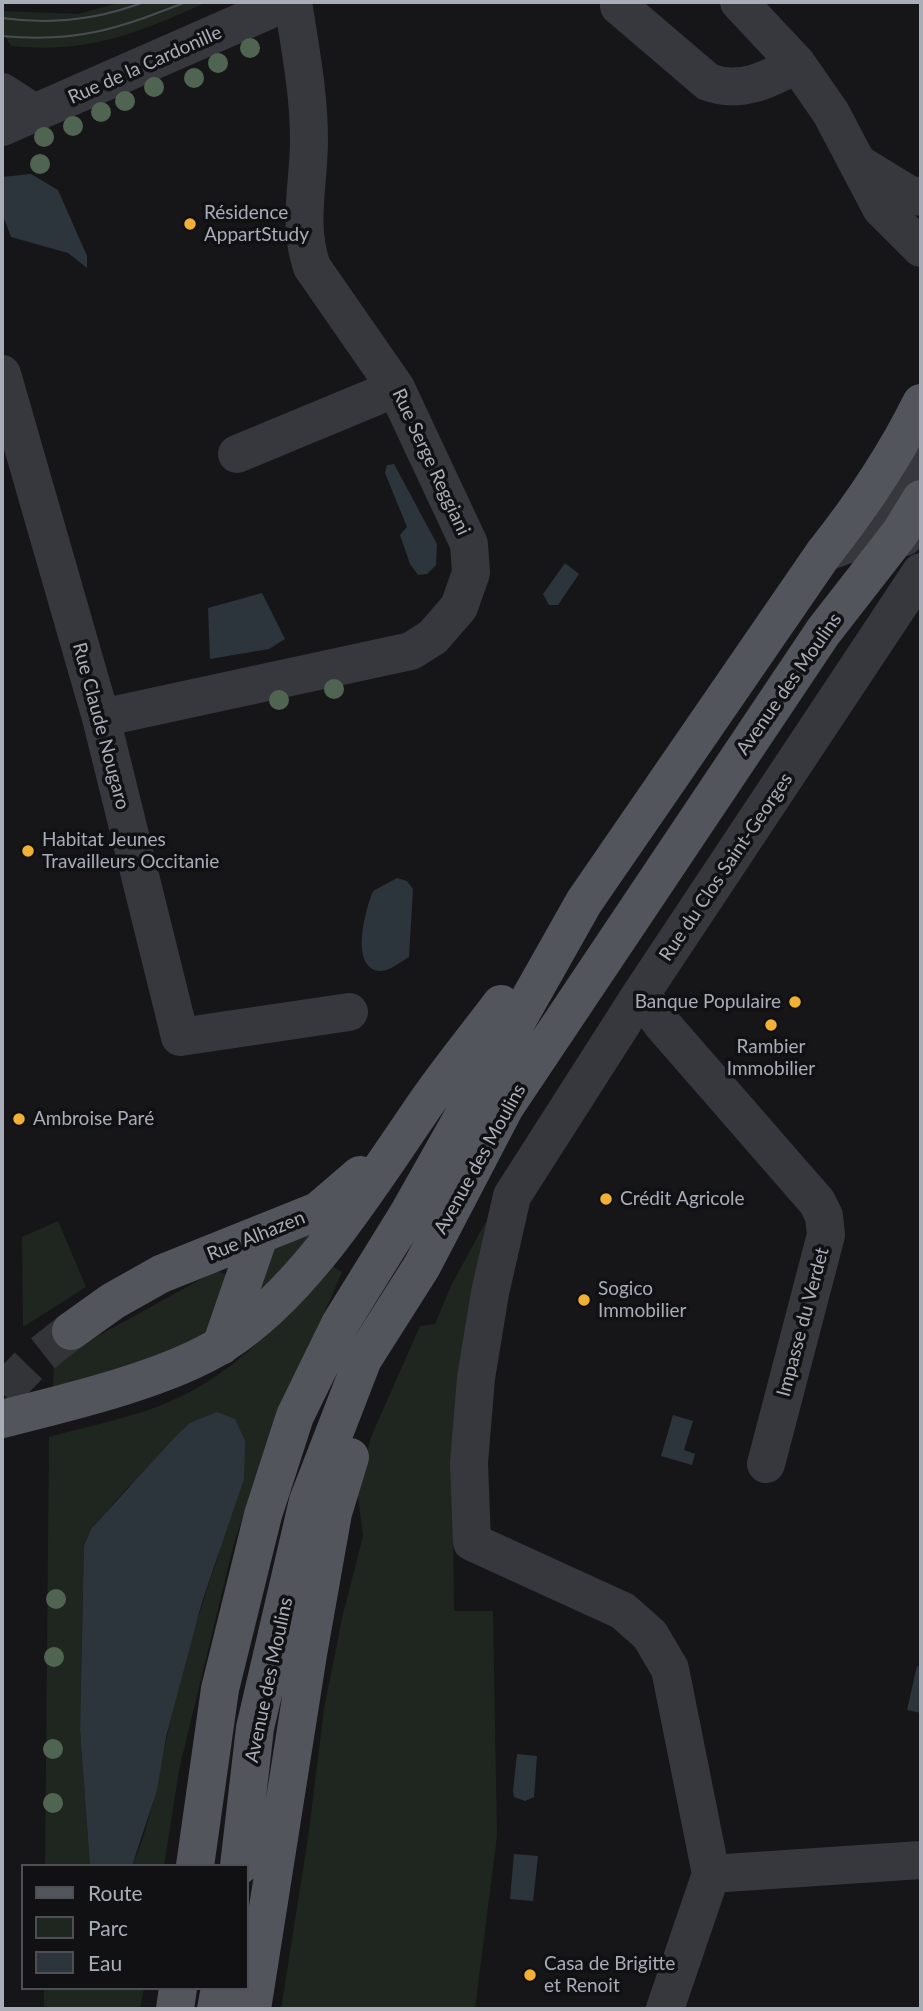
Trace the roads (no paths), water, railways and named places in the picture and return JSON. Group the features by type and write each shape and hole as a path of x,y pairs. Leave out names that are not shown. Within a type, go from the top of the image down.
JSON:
{"main road":[{"name":"Avenue des Moulins","path":"2,1419 166,1372 221,1346 270,1307 351,1215 419,1112 584,902 824,553 858,510 898,451 921,403"},
{"name":"Avenue des Moulins","path":"239,1864 255,1728 308,1501 363,1359 422,1266 505,1107 823,632 917,552 921,499"},
{"name":"Avenue des Moulins","path":"195,1864 220,1689 263,1516 295,1416 340,1324 408,1214 584,902"},
{"name":"Rue Alhazen","path":"71,1331 113,1301 161,1274 318,1211 370,1166 419,1112"},
{"path":"221,1346 259,1236"},
{"path":"252,2009 333,1513 363,1418 422,1266"},
{"path":"175,2009 178,1990"},
{"path":"216,2009 220,1990"}],"street":[{"name":"Rue de la Cardonille","path":"19,120 287,2"},
{"name":"Rue Serge Reggiani","path":"101,718 411,651 440,630 459,607 471,573 469,544 396,388 312,267 304,244 303,215 309,141 304,67 293,2"},
{"path":"739,2 797,64 859,164 881,208 921,248"},
{"path":"619,6 708,82 725,88 770,79 797,64"},
{"path":"2,92 19,120"},
{"path":"859,164 908,194 921,197"},
{"name":"Rue Claude Nougaro","path":"2,374 101,718 180,1037 349,1012"},
{"path":"237,454 396,388"},
{"path":"917,552 893,512 921,457"},
{"path":"824,553 862,539 917,552"},
{"name":"Rue du Clos Saint-Georges","path":"711,1874 670,1669 650,1635 623,1611 472,1542 469,1463 476,1378 490,1293 512,1196 917,552"},
{"name":"Impasse du Verdet","path":"641,994 662,1024 817,1202 824,1216 826,1235 766,1464"},
{"path":"665,2009 711,1874 921,1860"}],"water":[{"path":"31,174 58,190 87,256 87,268 68,253 11,237 2,213 2,177"},
{"path":"394,464 437,544 436,565 427,574 418,575 410,564 400,535 407,527 385,473 387,465"},
{"path":"565,563 579,574 558,605 549,605 543,594"},
{"path":"262,593 285,639 269,649 210,659 208,608"},
{"path":"397,878 407,881 413,889 409,957 391,968 379,971 370,967 364,959 364,923 373,891"},
{"path":"217,1412 235,1419 245,1441 244,1479 202,1602 166,1737 157,1790 133,1864 90,1864 80,1730 84,1546 91,1529 190,1423"},
{"path":"673,1415 693,1421 684,1450 695,1454 692,1465 661,1456"},
{"path":"917,1666 921,1667 921,1713 907,1710"},
{"path":"517,1754 537,1756 534,1797 525,1801 514,1797"},
{"path":"514,1854 538,1856 533,1901 510,1899"}],"tunnel":[{"path":"2,1393 33,1361 71,1331"}],"tram line":[{"path":"2,18 38,21 74,19 109,13 144,2"},
{"path":"2,36 53,37 96,32 139,20 186,2"}],"place":[{"name":"Résidence AppartStudy","path":"190,224"},
{"name":"Habitat Jeunes Travailleurs Occitanie","path":"28,851"},
{"name":"Banque Populaire","path":"795,1002"},
{"name":"Rambier Immobilier","path":"771,1025"},
{"name":"Ambroise Paré","path":"19,1119"},
{"name":"Crédit Agricole","path":"606,1199"},
{"name":"Sogico Immobilier","path":"584,1300"},
{"name":"Casa de Brigitte et Renoit","path":"530,1975"}]}
